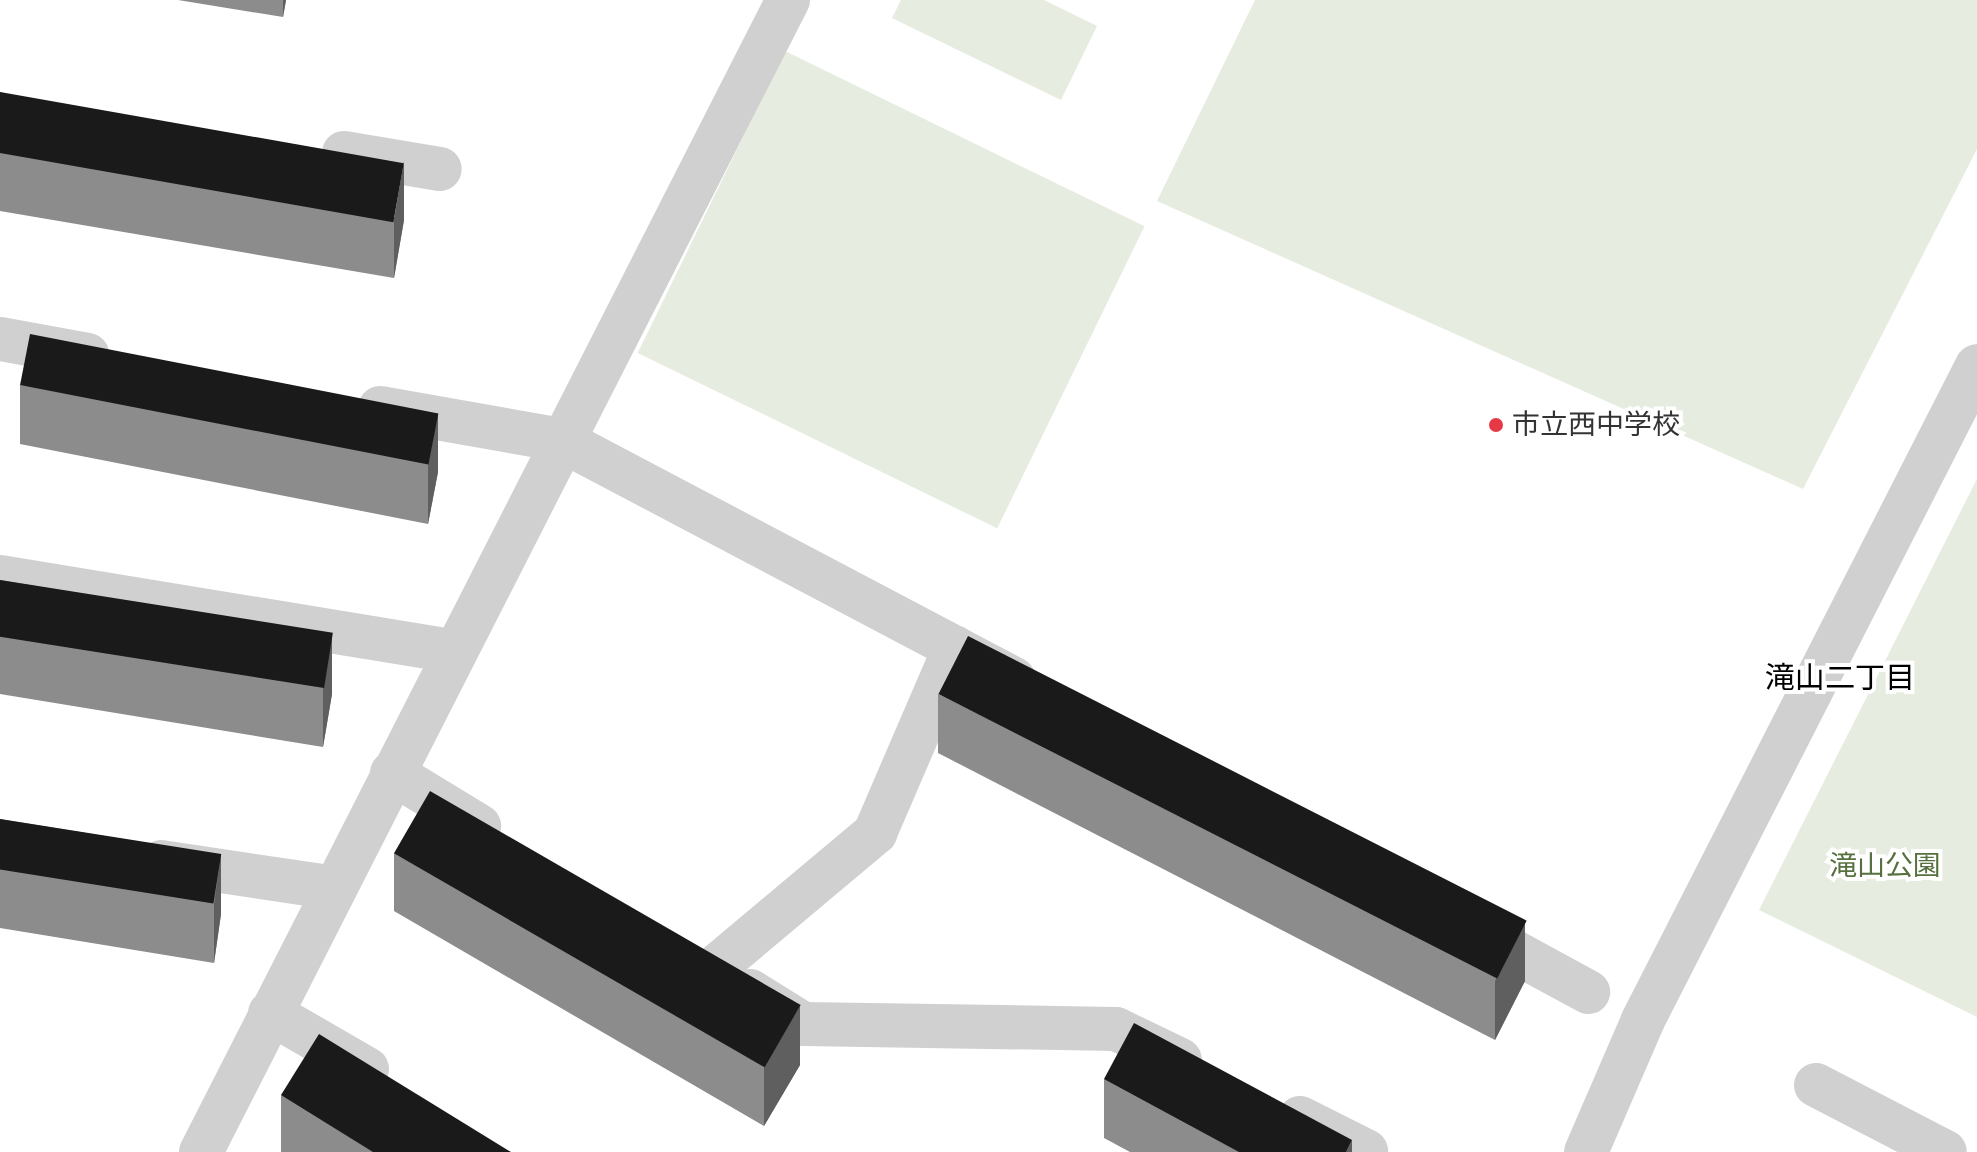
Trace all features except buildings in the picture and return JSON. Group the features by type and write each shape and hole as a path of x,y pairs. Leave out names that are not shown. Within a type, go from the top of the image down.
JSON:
{"street":[{"path":"201,1152 561,440 788,0"},
{"path":"298,145 440,169"},
{"path":"0,339 125,361"},
{"path":"1586,1152 1643,1020 1977,366"},
{"path":"343,401 561,440 1051,699"},
{"path":"0,577 454,651"},
{"path":"713,969 875,833 955,647"},
{"path":"392,773 513,847"},
{"path":"121,856 334,888"},
{"path":"1437,909 1588,992"},
{"path":"673,944 803,1024 1116,1029 1213,1076"},
{"path":"270,1013 404,1090"},
{"path":"1816,1085 1945,1152"},
{"path":"1269,1103 1366,1151"}],"green space":[{"path":"901,0 1044,0 1097,26 1061,100 892,18"},
{"path":"1255,0 1977,0 1977,149 1803,489 1157,201"},
{"path":"785,51 1145,226 997,528 638,353"},
{"name":"滝山公園","path":"1977,479 1977,1017 1759,910"}],"place":[{"name":"市立西中学校","path":"1496,425"}],"district":[{"name":"滝山二丁目","path":"1840,678"}]}
